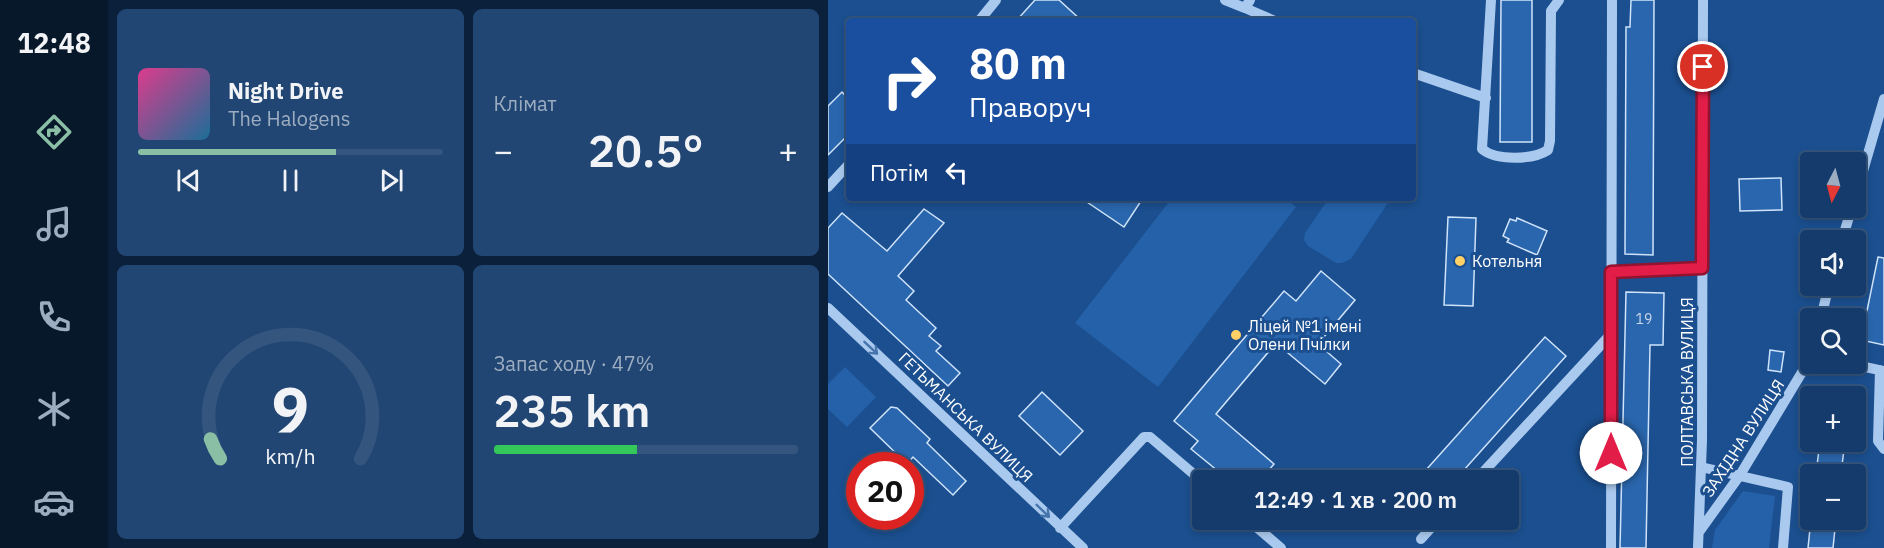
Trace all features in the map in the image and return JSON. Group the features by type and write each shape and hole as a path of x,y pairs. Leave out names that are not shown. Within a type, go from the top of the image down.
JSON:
{"street":[{"path":"981,18 996,0"},
{"path":"1225,0 1247,4 1270,18"},
{"path":"1491,0 1486,98 1480,141 1485,152 1490,155 1532,157 1548,150 1550,141 1551,11 1559,0"},
{"path":"1611,548 1612,0"},
{"name":"ПОЛТАВСЬКА ВУЛИЦЯ","path":"1698,548 1701,467 1703,0"},
{"path":"1416,74 1486,98"},
{"path":"1866,161 1884,99"},
{"path":"828,188 846,167"},
{"path":"1611,272 1702,268"},
{"name":"ГЕТЬМАНСЬКА ВУЛИЦЯ","path":"828,308 1083,548"},
{"path":"1485,470 1611,334"},
{"path":"1866,367 1882,370 1878,441 1884,449"},
{"name":"ЗАХІДНА ВУЛИЦЯ","path":"1700,532 1740,475 1801,374"},
{"path":"1060,528 1144,437 1150,437 1192,473"},
{"path":"1701,467 1788,487 1783,548"},
{"path":"1259,530 1281,548"},
{"path":"1421,539 1429,530"}],"shaded area":[{"path":"1170,201 1289,201 1296,207 1158,387 1075,323"},
{"path":"1327,201 1389,201 1351,259 1342,263 1336,263 1308,246 1304,240 1305,233"},
{"path":"845,367 876,397 847,427 828,409 828,384"},
{"path":"1743,491 1775,496 1769,548 1712,548 1715,530"}],"building":[{"path":"1035,0 1059,0 1079,18 1019,18"},
{"path":"1501,0 1532,0 1532,142 1500,142"},
{"path":"1631,0 1654,0 1653,255 1625,254 1626,27 1630,27"},
{"path":"842,92 846,97 846,137 828,155 828,106"},
{"path":"1781,178 1782,210 1740,211 1739,179"},
{"path":"1085,201 1141,201 1124,227"},
{"path":"924,209 944,223 898,276 914,291 906,300 936,328 929,336 941,346 936,351 960,373 948,386 828,274 828,228 842,213 887,251"},
{"name":"Котельня","path":"1448,217 1476,218 1473,306 1444,305"},
{"path":"1517,218 1547,231 1537,255 1507,242 1509,239 1503,236 1510,219 1516,221"},
{"path":"1878,257 1884,258 1884,345 1866,341 1866,316"},
{"path":"1321,271 1355,300 1318,344 1341,364 1325,384 1276,343 1216,414 1274,464 1269,470 1217,470 1191,449 1198,441 1174,421 1284,291 1296,301"},
{"path":"1626,292 1664,293 1663,345 1650,345 1646,548 1620,548"},
{"path":"1545,337 1566,356 1464,470 1426,470"},
{"path":"1770,350 1784,352 1781,372 1768,370"},
{"path":"1042,392 1083,431 1060,455 1019,416"},
{"path":"891,407 897,408 930,439 927,443 966,481 953,495 924,467 924,452 895,452 870,428"},
{"path":"1819,452 1844,452 1842,464 1817,464"},
{"path":"1810,530 1835,530 1833,548 1808,548"}],"place":[{"name":"Котельня","path":"1460,261"},
{"name":"Ліцей №1 імені Олени Пчілки","path":"1236,335"}],"route":[{"path":"1611,453 1611,272 1702,268 1703,67"}]}
